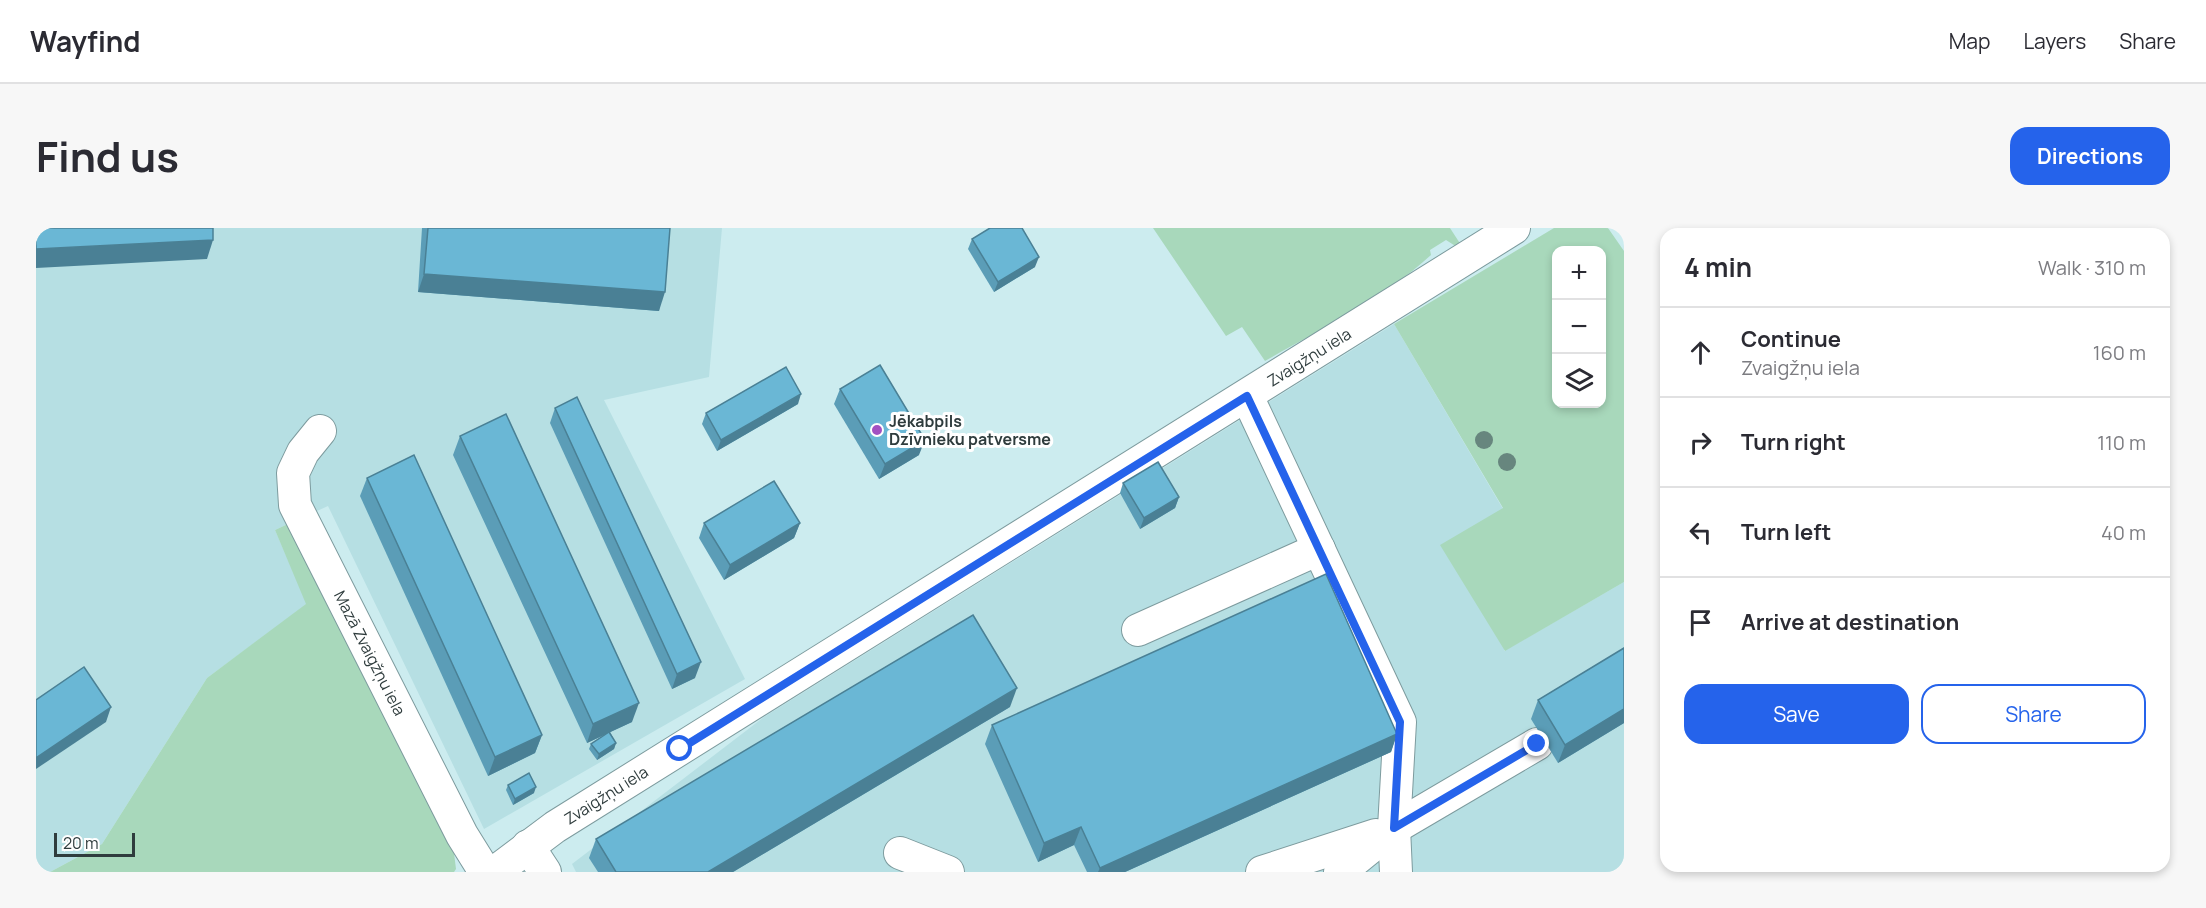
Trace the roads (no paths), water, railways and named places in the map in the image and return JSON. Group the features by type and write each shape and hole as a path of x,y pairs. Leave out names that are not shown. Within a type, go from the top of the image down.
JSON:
{"street":[{"name":"Zvaigžņu iela","path":"495,872 555,827 1514,228"},
{"path":"1247,396 1400,722 1394,828 1396,872"},
{"name":"Mazā Zvaigžņu iela","path":"320,431 303,452 293,473 295,505 462,835 486,872"},
{"path":"1138,630 1319,549"},
{"path":"1340,872 1394,828 1537,744"},
{"path":"1262,872 1394,828"},
{"path":"528,846 545,872"},
{"path":"900,853 948,872"}],"place":[{"name":"Jēkabpils Dzīvnieku patversme","path":"877,430"}]}
